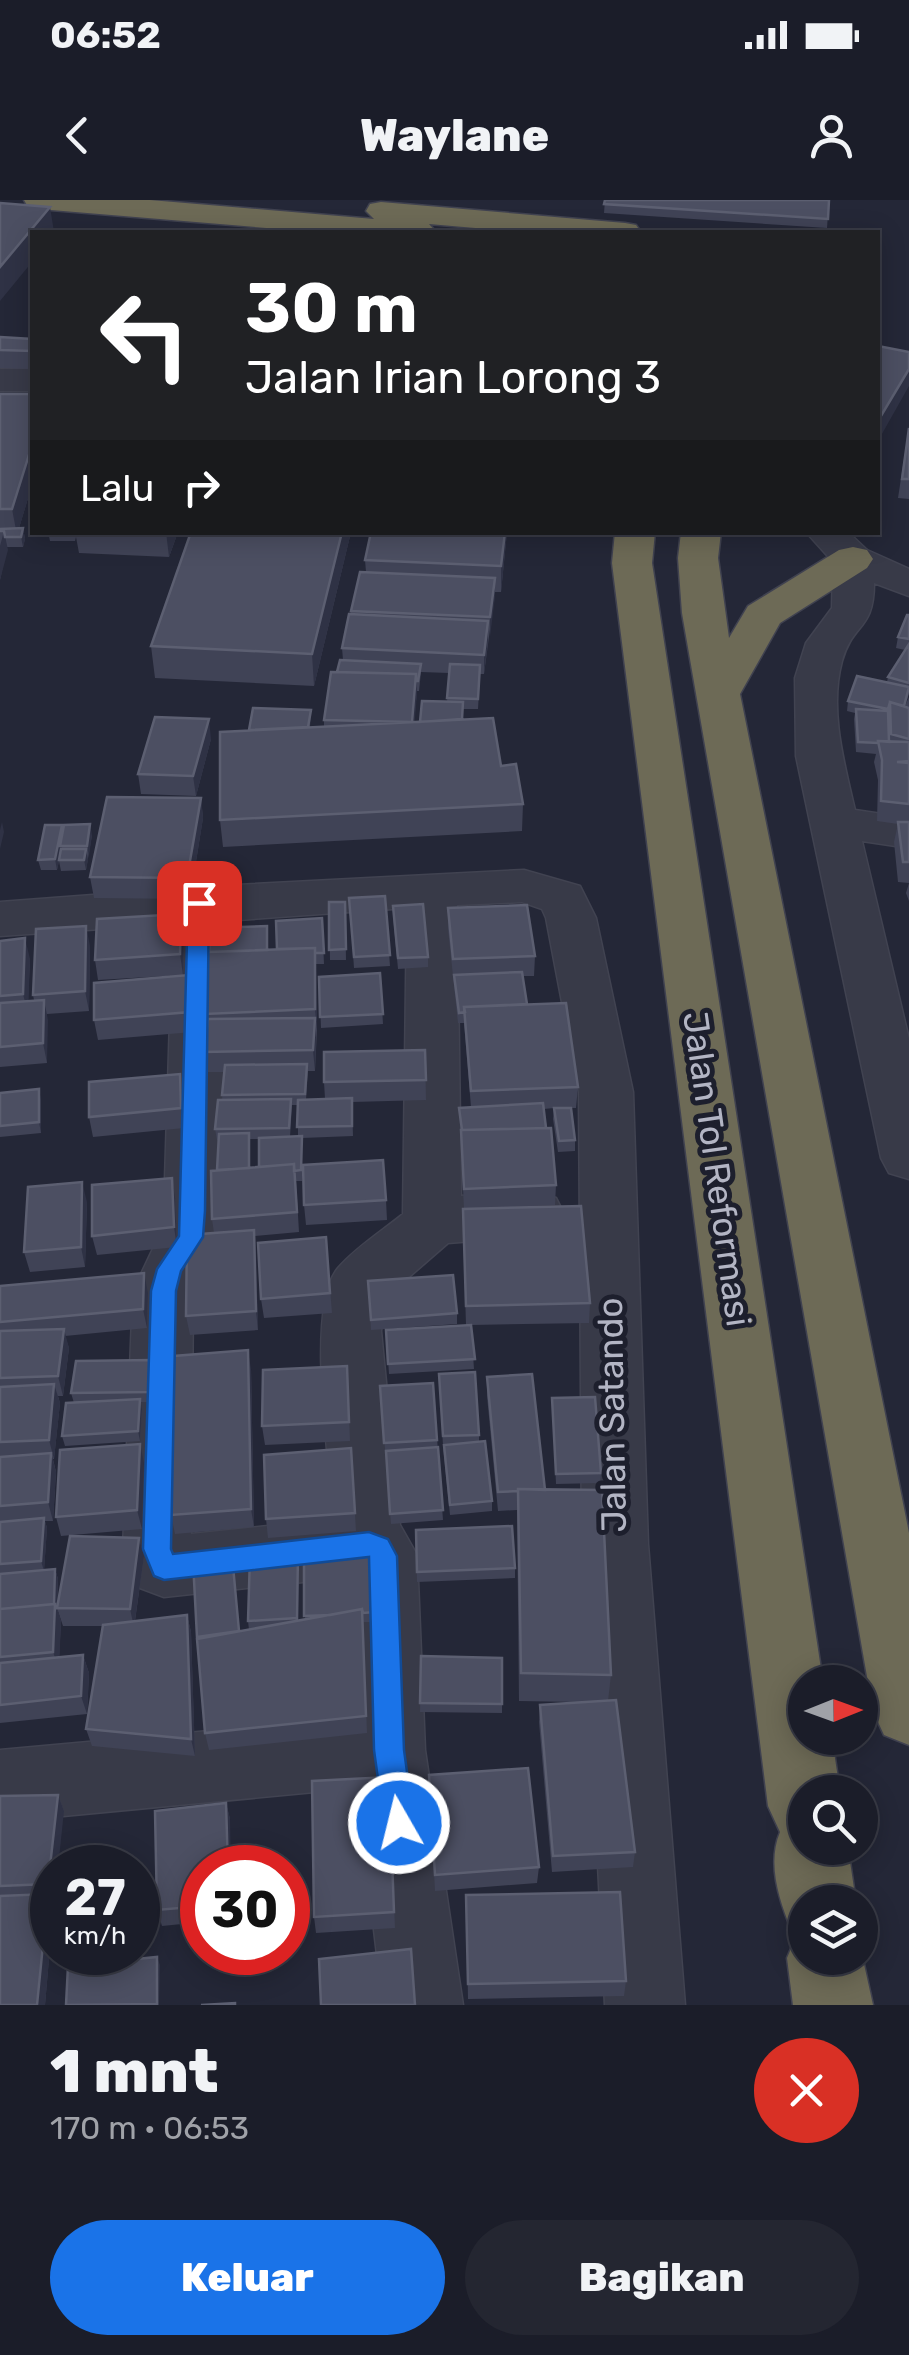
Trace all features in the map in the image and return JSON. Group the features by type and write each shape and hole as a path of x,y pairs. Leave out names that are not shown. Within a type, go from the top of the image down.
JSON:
{"highway":[{"path":"40,200 261,206 597,230"},
{"path":"261,206 409,230"},
{"name":"Jalan Tol Reformasi","path":"635,535 632,563 801,1775"},
{"path":"700,535 703,613 909,1712"},
{"path":"718,695 762,615 839,546"},
{"path":"829,1975 833,2005"}],"street":[{"path":"0,380 30,380"},
{"path":"839,546 909,584"},
{"path":"839,546 853,611 834,628 820,655 816,694 819,756 831,822 899,1069 909,1158"},
{"path":"831,822 909,833"},
{"name":"Jalan Satando","path":"432,890 524,886 562,898 571,918 606,1092 615,1544 645,2005"},
{"path":"0,919 432,890 432,1223"},
{"path":"199,903 193,1211 191,1237 170,1269 163,1291 157,1549 164,1567 378,1547 383,1556 389,1750 423,2005"},
{"path":"369,1545 350,1331 358,1286 432,1223 476,1216 608,1212"},
{"path":"0,1786 389,1750"}],"building":[{"path":"605,200 829,200 828,219 604,204"},
{"path":"0,203 50,207 30,230 0,267"},
{"path":"0,337 30,339 30,351 0,350"},
{"path":"880,346 909,352 909,369 880,418"},
{"path":"0,394 30,394 30,451 12,509 0,509"},
{"path":"909,428 909,479 902,479"},
{"path":"23,528 21,537 5,537 4,531 0,531 0,529"},
{"path":"190,535 341,535 312,654 151,646"},
{"path":"370,535 505,535 501,566 365,560"},
{"path":"360,572 495,578 490,617 351,611"},
{"path":"349,614 488,621 484,655 342,648"},
{"path":"909,615 909,639 898,637"},
{"path":"909,644 909,683 888,677"},
{"path":"340,660 421,664 416,681 416,674 337,672"},
{"path":"450,664 480,665 478,699 447,698"},
{"path":"331,672 416,674 412,722 324,720"},
{"path":"857,676 909,687 904,706 890,702 888,709 848,701"},
{"path":"422,701 463,702 462,719 420,722"},
{"path":"890,702 909,708 909,739 891,734"},
{"path":"253,708 311,710 308,727 249,730"},
{"path":"856,709 888,711 889,742 858,742"},
{"path":"155,717 209,719 193,776 138,774"},
{"path":"493,718 501,766 516,764 523,804 220,820 220,732"},
{"path":"878,741 909,742 909,761 897,762 909,763 909,804 881,801 882,760"},
{"path":"107,797 201,798 187,878 90,877"},
{"path":"898,822 909,822 909,862 903,862"},
{"path":"90,824 87,846 60,846 64,825"},
{"path":"45,825 62,825 55,859 38,860"},
{"path":"61,849 86,849 84,860 59,860"},
{"path":"385,896 390,955 354,957 349,898"},
{"path":"329,902 345,902 346,949 329,950"},
{"path":"423,904 428,957 398,958 393,906"},
{"path":"527,905 535,956 453,959 448,908"},
{"path":"181,914 180,954 95,960 97,919"},
{"path":"322,918 324,953 315,953 315,948 277,949 276,921"},
{"path":"86,926 85,991 33,995 36,929"},
{"path":"267,926 267,950 209,952 210,928"},
{"path":"25,938 23,994 0,996 0,941"},
{"path":"315,948 315,1009 205,1014 208,952"},
{"path":"522,972 527,1004 464,1007 465,1012 459,1013 454,975"},
{"path":"380,973 383,1014 320,1017 319,977"},
{"path":"189,975 190,1012 94,1020 94,983"},
{"path":"44,1000 43,1043 0,1047 0,1003"},
{"path":"566,1003 578,1087 471,1091 464,1007"},
{"path":"315,1018 313,1050 204,1052 208,1019"},
{"path":"425,1050 426,1080 324,1082 324,1052"},
{"path":"307,1064 305,1094 222,1095 225,1065"},
{"path":"180,1074 181,1108 89,1117 89,1082"},
{"path":"39,1089 39,1122 0,1126 0,1093"},
{"path":"352,1098 352,1126 297,1127 298,1100"},
{"path":"291,1099 289,1128 215,1129 218,1100"},
{"path":"543,1103 546,1128 462,1130 459,1108"},
{"path":"554,1108 571,1108 575,1140 559,1141"},
{"path":"551,1128 556,1185 464,1189 461,1130"},
{"path":"249,1133 249,1168 217,1170 219,1134"},
{"path":"302,1136 301,1170 294,1171 294,1164 259,1167 259,1138"},
{"path":"383,1160 386,1200 304,1205 303,1165"},
{"path":"294,1164 297,1212 212,1219 211,1171"},
{"path":"172,1178 174,1227 92,1236 92,1185"},
{"path":"82,1182 81,1247 24,1252 28,1187"},
{"path":"581,1206 590,1303 466,1306 463,1209"},
{"path":"254,1230 256,1311 186,1316 187,1235"},
{"path":"326,1237 330,1293 261,1299 258,1243"},
{"path":"144,1273 143,1309 0,1322 0,1286"},
{"path":"453,1275 457,1313 371,1320 368,1281"},
{"path":"471,1325 475,1359 388,1364 386,1330"},
{"path":"64,1329 58,1376 0,1378 0,1331"},
{"path":"248,1350 251,1509 171,1515 174,1356"},
{"path":"153,1360 149,1392 71,1393 76,1361"},
{"path":"347,1366 349,1422 262,1426 263,1370"},
{"path":"475,1372 479,1435 443,1436 439,1374"},
{"path":"532,1374 545,1490 498,1492 487,1377"},
{"path":"433,1383 437,1440 384,1443 380,1386"},
{"path":"54,1384 49,1440 0,1442 0,1387"},
{"path":"595,1397 601,1473 556,1474 552,1398"},
{"path":"140,1399 138,1431 62,1436 66,1403"},
{"path":"485,1441 492,1501 450,1505 444,1445"},
{"path":"140,1444 137,1510 56,1517 60,1450"},
{"path":"438,1447 443,1510 390,1514 386,1451"},
{"path":"351,1448 355,1513 266,1519 264,1455"},
{"path":"51,1453 48,1502 0,1506 0,1457"},
{"path":"518,1489 602,1490 611,1675 521,1673"},
{"path":"44,1518 41,1561 0,1564 0,1522"},
{"path":"512,1526 515,1568 417,1572 416,1530"},
{"path":"70,1536 139,1538 130,1609 57,1608"},
{"path":"370,1548 374,1612 363,1613 362,1609 304,1616 304,1552"},
{"path":"298,1553 297,1618 248,1621 250,1556"},
{"path":"232,1555 239,1631 197,1637 193,1561"},
{"path":"55,1569 54,1604 0,1609 0,1574"},
{"path":"55,1604 53,1652 0,1657 0,1609"},
{"path":"362,1609 366,1716 205,1733 197,1639"},
{"path":"187,1615 191,1739 86,1729 103,1625"},
{"path":"83,1655 81,1696 0,1705 0,1663"},
{"path":"421,1656 502,1658 502,1704 420,1703"},
{"path":"616,1700 635,1852 553,1856 540,1705"},
{"path":"528,1768 539,1867 435,1875 429,1775"},
{"path":"389,1777 394,1912 314,1917 312,1781"},
{"path":"58,1795 52,1845 30,1845 30,1885 0,1886 0,1796"},
{"path":"226,1803 227,1845 180,1845 180,1908 160,1910 160,1845 156,1845 155,1811"},
{"path":"620,1892 626,1981 468,1984 466,1895"},
{"path":"30,1895 30,1975 40,1975 37,2005 0,2005 0,1896"},
{"path":"411,1949 415,2005 321,2005 319,1959"},
{"path":"68,1975 157,1975 157,2004 66,2005"}],"route":[{"path":"199,903 193,1211 191,1237 170,1269 163,1291 157,1549 164,1567 378,1547 383,1556 389,1750 399,1823"}]}
